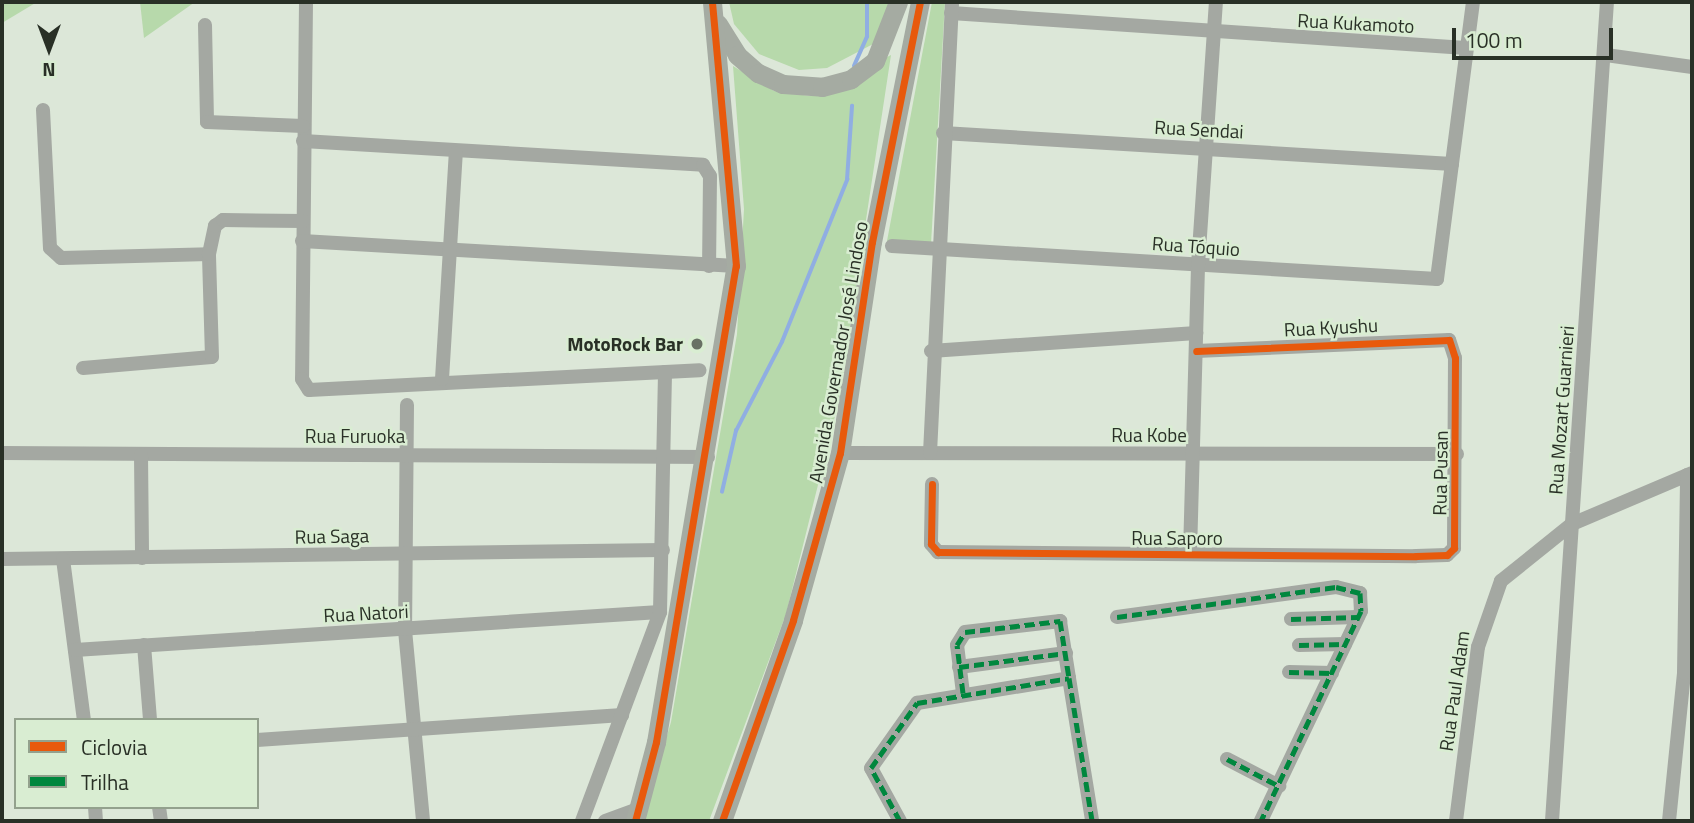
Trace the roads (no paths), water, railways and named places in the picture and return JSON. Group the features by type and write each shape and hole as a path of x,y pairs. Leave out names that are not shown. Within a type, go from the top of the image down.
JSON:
{"main road":[{"path":"712,4 737,55 758,73 814,87 851,79 875,61 898,2"},
{"name":"Avenida Governador José Lindoso","path":"722,821 793,621 840,453 872,242 920,2"},
{"path":"637,814 708,457 736,266 712,4"}],"street":[{"path":"306,2 302,380 317,391 442,380 699,370"},
{"path":"1190,554 1198,265 1216,2"},
{"path":"1452,164 1473,2"},
{"name":"Rua Mozart Guarnieri","path":"1552,821 1608,2"},
{"path":"930,453 936,249 952,7"},
{"name":"Rua Kukamoto","path":"952,7 1214,33 1466,48"},
{"path":"205,25 206,122 456,153 703,165 710,176 709,266"},
{"path":"1606,55 1692,66"},
{"path":"43,110 50,248 61,258 209,254"},
{"name":"Rua Sendai","path":"943,133 1452,164"},
{"path":"442,380 456,153"},
{"name":"Rua Tóquio","path":"892,246 1431,281 1443,265 1452,164"},
{"path":"83,368 212,357 209,254 222,220 303,221"},
{"path":"302,240 736,266"},
{"path":"931,351 1196,333"},
{"name":"Rua Kyushu","path":"1195,351 1436,337 1450,340 1455,358"},
{"name":"Rua Pusan","path":"1416,556 1447,555 1454,548 1457,454 1455,358"},
{"path":"582,821 660,612 665,372"},
{"path":"407,405 404,455 405,630 423,821"},
{"name":"Rua Furuoka","path":"2,453 708,457"},
{"name":"Rua Kobe","path":"840,453 1457,454"},
{"path":"141,455 142,558"},
{"path":"1669,821 1684,673 1690,474"},
{"name":"Rua Paul Adam","path":"1456,821 1486,612 1516,564 1572,524 1690,474"},
{"name":"Rua Saporo","path":"932,484 931,544 938,552 1416,556"},
{"name":"Rua Saga","path":"2,559 663,550"},
{"path":"63,559 84,718"},
{"path":"1117,617 1350,587 1363,602 1261,821"},
{"name":"Rua Natori","path":"75,650 660,612"},
{"path":"1291,619 1358,617"},
{"path":"963,693 959,667 959,636 977,631 1060,621 1092,820"},
{"path":"1299,645 1345,644"},
{"path":"144,645 150,718"},
{"path":"959,667 1066,653"},
{"path":"1289,672 1332,673"},
{"path":"900,821 874,775 874,759 917,703 963,693 1069,678"},
{"path":"259,740 622,715"},
{"path":"1227,759 1279,786"},
{"path":"606,821 637,814"}],"waterway":[{"path":"854,66 867,37 867,2"},
{"path":"722,492 736,431 782,342 847,180 852,106"}],"place":[{"name":"MotoRock Bar","path":"697,344"}]}
